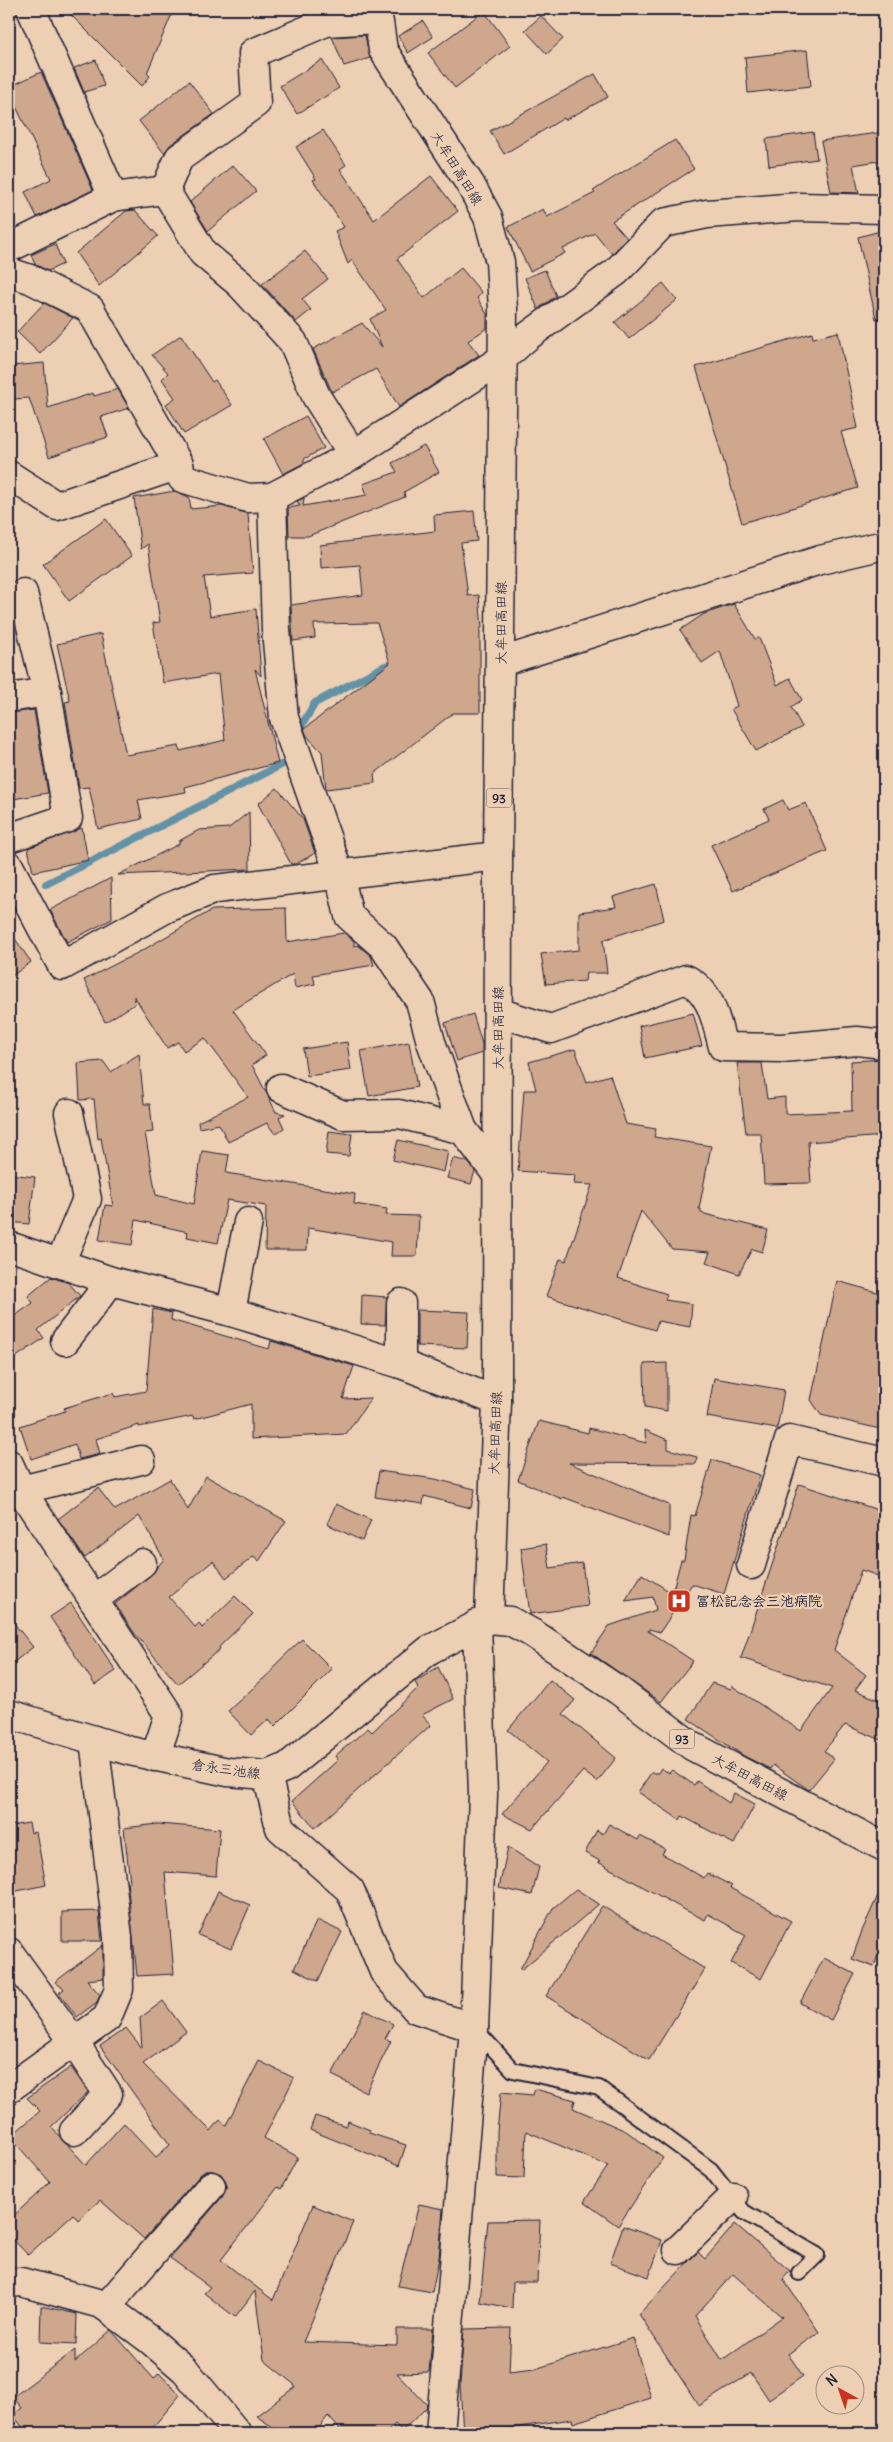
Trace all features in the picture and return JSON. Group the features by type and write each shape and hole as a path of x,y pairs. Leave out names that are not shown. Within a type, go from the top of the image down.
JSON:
{"street":[{"path":"31,9 113,197"},
{"path":"165,190 179,158 256,103 253,54 326,22 377,14"},
{"name":"大牟田高田線","path":"377,14 383,50 470,184 488,217 500,262 503,309 498,856 497,1401 483,1621 510,1621 532,1633 618,1690 692,1746 884,1847"},
{"path":"9,248 113,197 165,190"},
{"path":"165,190 203,253 240,284 293,342 316,396 353,455"},
{"path":"9,272 30,279 90,309 179,465 182,478 248,498 272,497 353,455 502,359 528,336 616,272 663,223 707,214 798,207 884,209"},
{"path":"9,475 57,506 179,465"},
{"path":"272,497 276,630 284,718 339,873 349,916 383,946 420,1001 431,1042 463,1130 498,1176"},
{"path":"501,662 820,560 884,545"},
{"path":"9,838 68,818 47,692 23,593"},
{"path":"9,698 47,692"},
{"path":"9,866 62,966 167,908 215,889 339,873 498,856"},
{"path":"498,1012 551,1029 686,979 697,984 710,1002 723,1046 782,1048 858,1041 884,1044"},
{"path":"282,1088 343,1115 399,1114 463,1130"},
{"path":"60,1263 87,1199 69,1112"},
{"path":"231,1312 248,1222"},
{"path":"9,1246 111,1281 231,1312 401,1364 497,1401"},
{"path":"65,1341 111,1281"},
{"path":"401,1303 401,1364"},
{"path":"752,1565 789,1440 884,1462"},
{"path":"21,1490 141,1460"},
{"path":"9,1464 21,1490 170,1716 155,1757"},
{"path":"93,1600 142,1563"},
{"path":"440,2433 474,2028 483,1794 483,1621"},
{"name":"倉永三池線","path":"9,1714 155,1757 228,1772 267,1775 287,1768 429,1650 483,1621"},
{"path":"11,2087 107,2018 119,1989 118,1937 94,1740"},
{"path":"267,1775 280,1828 350,1890 384,1972 416,2009 474,2028"},
{"path":"9,1952 74,2042 108,2094 74,2131"},
{"path":"106,2308 211,2186"},
{"path":"678,2250 733,2197"},
{"path":"13,2278 101,2304 149,2339 185,2370 237,2433"}],"lane":[{"path":"474,2028 513,2070 600,2088 711,2170 744,2212 817,2255 799,2273"}],"building":[{"path":"65,9 174,9 147,73 150,76 142,86"},
{"path":"484,11 510,46 455,88 428,53"},
{"path":"541,16 563,39 547,54 525,30"},
{"path":"423,21 433,37 408,53 398,36"},
{"path":"365,35 370,58 344,66 332,37"},
{"path":"807,50 811,86 748,93 745,57"},
{"path":"96,60 104,86 84,92 74,68"},
{"path":"322,60 339,88 297,114 280,86"},
{"path":"41,72 93,190 37,217 25,192 51,179 9,92 9,87"},
{"path":"595,74 608,97 565,120 564,118 504,154 490,131"},
{"path":"189,81 214,114 170,145 164,153 139,121"},
{"path":"323,130 346,165 340,169 374,220 431,176 458,211 397,259 424,298 461,268 482,293 477,298 487,314 487,328 468,341 479,355 399,407 376,369 332,392 313,349 362,323 382,347 370,319 386,310 352,260 348,264 335,231 344,227 313,180 316,179 296,147"},
{"path":"813,132 817,159 769,166 766,139"},
{"path":"884,132 884,160 853,165 859,193 831,192 821,141"},
{"path":"675,140 694,169 612,221 627,238 612,254 595,233 563,249 565,253 530,271 508,227 543,209 547,217 595,193 593,191"},
{"path":"233,165 256,191 208,231 190,202"},
{"path":"135,210 158,236 99,286 76,253 126,211"},
{"path":"884,230 884,318 876,319 858,237"},
{"path":"55,244 63,264 48,271 35,264 31,255"},
{"path":"305,251 328,279 302,299 311,310 296,322 262,284"},
{"path":"545,270 556,296 538,309 525,278"},
{"path":"663,283 677,300 629,339 615,322"},
{"path":"44,303 73,318 40,354 17,332"},
{"path":"838,332 858,428 841,432 858,488 742,523 696,367 812,333 813,338"},
{"path":"181,335 212,382 215,380 232,405 184,434 166,404 175,398 162,379 168,373 152,355"},
{"path":"44,363 48,408 93,393 94,396 118,389 129,408 101,417 108,437 49,457 29,398 14,399 11,366"},
{"path":"306,416 324,448 304,459 304,463 283,474 264,439"},
{"path":"424,446 439,472 404,492 405,497 308,536 289,536 288,508 300,506 297,501 304,498 303,506 367,495 363,484 397,472 392,463"},
{"path":"175,491 189,497 191,509 222,506 248,514 253,573 204,577 210,616 256,609 261,676 255,669 278,763 185,787 186,792 138,800 142,819 98,829 89,787 79,788 65,702 70,701 57,644 101,634 126,755 179,746 180,751 225,740 218,674 163,683 153,623 160,622 148,544 141,549 134,498"},
{"path":"474,511 477,541 461,543 468,596 479,595 482,628 480,629 480,713 453,713 374,774 375,783 326,789 322,752 307,736 304,729 390,663 377,623 314,624 315,638 293,641 291,605 363,595 360,565 321,568 320,545 435,531 434,515"},
{"path":"106,519 132,556 69,601 43,564"},
{"path":"734,604 755,639 759,638 777,685 790,678 802,700 791,707 802,727 756,751 731,709 737,706 720,651 702,663 680,630 704,614"},
{"path":"34,710 48,793 13,799 9,774 9,713"},
{"path":"277,788 303,819 315,853 296,864 291,864 258,804"},
{"path":"783,800 788,810 806,803 827,851 733,891 711,845 769,819 764,809"},
{"path":"249,812 250,869 118,875 179,844 179,841 199,830 229,828"},
{"path":"82,828 88,860 33,872 28,848"},
{"path":"111,878 112,919 67,942 50,910"},
{"path":"656,884 664,920 603,940 607,973 586,973 585,981 546,984 541,954 579,950 579,912 616,907 613,897"},
{"path":"286,908 287,942 344,933 354,941 354,946 358,945 371,956 374,965 313,975 315,984 295,988 293,974 233,1010 266,1055 252,1065 276,1112 285,1114 279,1117 284,1128 275,1134 267,1123 228,1142 219,1124 199,1128 198,1122 248,1097 205,1038 184,1051 178,1042 167,1048 134,996 135,1004 105,1022 84,980 143,950 212,910"},
{"path":"9,930 31,962 9,978"},
{"path":"693,1013 702,1046 645,1058 639,1026"},
{"path":"473,1014 482,1044 482,1053 457,1061 445,1023"},
{"path":"347,1042 351,1070 307,1076 303,1049"},
{"path":"409,1042 417,1087 369,1096 361,1051"},
{"path":"575,1049 587,1082 610,1075 626,1124 656,1129 654,1137 711,1146 699,1209 701,1209 701,1213 768,1230 762,1252 752,1249 739,1274 706,1262 710,1252 672,1249 641,1211 618,1278 667,1294 665,1300 692,1304 690,1327 658,1321 655,1330 546,1296 560,1259 566,1261 592,1185 574,1184 575,1175 518,1171 524,1090 536,1090 529,1062"},
{"path":"139,1054 144,1104 150,1104 153,1132 145,1133 156,1195 194,1204 202,1151 229,1155 226,1173 355,1194 354,1204 387,1209 386,1215 419,1216 417,1256 391,1256 392,1242 308,1228 307,1250 265,1250 266,1206 227,1200 218,1243 187,1237 188,1232 136,1220 132,1245 99,1240 105,1205 113,1206 101,1138 98,1139 94,1099 80,1100 78,1063 103,1061 111,1072"},
{"path":"884,1059 884,1136 808,1142 811,1183 764,1184 761,1133 746,1133 737,1063 762,1063 767,1099 785,1097 785,1114 852,1111 851,1061"},
{"path":"329,1131 352,1134 349,1156 326,1154"},
{"path":"398,1140 448,1151 444,1172 393,1160"},
{"path":"453,1158 468,1162 475,1171 471,1184 447,1178"},
{"path":"9,1174 35,1177 29,1224 9,1222"},
{"path":"51,1277 69,1283 80,1296 38,1330 44,1338 9,1362 9,1320 33,1303 28,1296"},
{"path":"837,1281 884,1294 884,1430 821,1415 811,1400"},
{"path":"362,1295 387,1297 385,1325 361,1324"},
{"path":"153,1309 172,1313 171,1320 269,1349 271,1341 354,1366 343,1399 371,1398 346,1434 251,1439 251,1404 194,1419 193,1416 139,1427 139,1425 96,1439 100,1454 79,1459 75,1444 31,1459 20,1426 65,1411 64,1408 113,1393 115,1397 146,1391"},
{"path":"417,1310 469,1312 467,1348 417,1346"},
{"path":"667,1363 667,1411 645,1407 644,1364"},
{"path":"714,1378 784,1390 777,1429 707,1417"},
{"path":"539,1421 588,1433 589,1428 646,1443 645,1430 668,1440 668,1449 697,1457 696,1464 569,1463 669,1505 669,1537 563,1497 562,1499 518,1480"},
{"path":"712,1460 760,1475 724,1594 692,1584 660,1632 649,1629 648,1631 693,1661 661,1702 591,1653 609,1626 656,1610 653,1597 625,1601 642,1574 672,1593 681,1560 684,1560 691,1515 695,1516"},
{"path":"379,1471 435,1479 475,1489 471,1508 424,1496 423,1504 375,1497"},
{"path":"206,1476 286,1521 259,1561 253,1557 226,1578 213,1561 169,1597 195,1627 199,1623 202,1628 235,1596 253,1614 219,1647 220,1649 178,1684 135,1634 115,1604 151,1575 164,1559 139,1516 85,1558 58,1519 98,1488 115,1510 170,1479 188,1510"},
{"path":"799,1484 884,1512 884,1578 861,1570 834,1650 866,1675 855,1690 884,1702 884,1741 845,1725 824,1751 834,1759 809,1790 773,1765 770,1769 744,1756 688,1719 712,1683 731,1689 732,1686 801,1731 832,1688 741,1658"},
{"path":"336,1504 371,1520 362,1541 327,1524"},
{"path":"546,1544 550,1568 582,1563 588,1606 530,1614 521,1548"},
{"path":"71,1603 116,1671 95,1685 50,1617"},
{"path":"9,1617 33,1647 9,1666"},
{"path":"302,1639 332,1669 275,1726 269,1719 251,1735 228,1711 274,1669 273,1667"},
{"path":"438,1667 453,1699 422,1715 431,1725 315,1828 292,1801 338,1760 335,1756 368,1728 372,1732 418,1688 415,1682"},
{"path":"550,1680 575,1700 563,1714 616,1758 597,1782 583,1771 532,1829 502,1814 547,1762 508,1730"},
{"path":"661,1768 669,1773 672,1770 694,1785 697,1781 729,1803 734,1793 755,1804 734,1844 682,1816 680,1820 638,1792 651,1773 658,1773"},
{"path":"29,1823 31,1833 36,1832 46,1885 12,1892 9,1874 9,1826"},
{"path":"158,1824 220,1829 216,1876 165,1872 174,1974 137,1976 127,1882 130,1882 124,1828"},
{"path":"609,1824 638,1840 640,1836 665,1849 662,1854 704,1878 707,1873 732,1886 730,1888 791,1921 761,1979 731,1963 746,1935 708,1914 705,1920 687,1911 585,1853 597,1830 603,1834"},
{"path":"508,1847 539,1867 532,1895 499,1888"},
{"path":"884,1882 884,1937 874,1967 852,1959 862,1931"},
{"path":"576,1889 599,1904 521,1970 553,1908"},
{"path":"218,1891 250,1905 231,1949 198,1935"},
{"path":"602,1906 705,1969 649,2060 546,1996"},
{"path":"99,1911 102,1941 62,1941 62,1912"},
{"path":"317,1920 342,1932 318,1981 294,1969"},
{"path":"103,1945 103,1978 87,1980 100,1995 97,2002 77,2017 59,1993 64,1989 55,1982"},
{"path":"824,1958 855,1974 831,2020 800,2003"},
{"path":"163,2001 186,2032 143,2064 211,2131 220,2120 226,2125 259,2061 294,2078 264,2138 298,2157 281,2189 278,2187 221,2260 273,2300 313,2205 353,2222 303,2342 397,2345 397,2329 433,2329 429,2372 397,2373 427,2405 402,2431 395,2424 386,2433 343,2433 328,2416 315,2433 282,2433 256,2416 296,2386 264,2360 255,2291 235,2317 204,2293 210,2287 170,2258 223,2196 226,2181 221,2174 205,2171 200,2175 144,2239 100,2200 78,2220 73,2214 28,2255 9,2235 9,2220 50,2182 10,2137 40,2111 27,2098 71,2067 88,2092 51,2127 86,2165 124,2123 156,2157 170,2145 100,2046 126,2028 142,2048 140,2018"},
{"path":"365,2010 393,2024 385,2039 391,2041 366,2092 332,2075"},
{"path":"535,2089 575,2100 573,2108 626,2131 663,2158 618,2226 584,2202 608,2166 526,2131 524,2178 497,2177 497,2132 501,2092 533,2095"},
{"path":"315,2116 346,2126 348,2121 370,2130 369,2133 406,2145 399,2166 310,2130"},
{"path":"419,2204 443,2209 439,2258 432,2292 398,2286"},
{"path":"540,2220 537,2282 513,2282 512,2308 480,2302 488,2221"},
{"path":"735,2224 790,2271 783,2279 819,2332 788,2354 803,2376 769,2400 751,2373 699,2406 639,2314 698,2252 705,2259","holes":["733,2274 782,2317 722,2360 695,2316"]},
{"path":"623,2226 662,2240 649,2277 610,2263"},
{"path":"41,2306 77,2314 76,2344 40,2342"},
{"path":"511,2328 509,2372 535,2369 633,2338 651,2398 573,2423 572,2419 506,2429 506,2432 463,2433 460,2385 464,2329"},
{"path":"111,2330 154,2379 159,2373 180,2395 148,2433 27,2433 13,2415 22,2408 13,2397 75,2350 75,2362"}],"waterway":[{"path":"300,728 315,703 385,666 396,663"},
{"path":"46,884 283,764"},
{"path":"9,904 17,903"}],"place":[{"name":"冨松記念会三池病院","path":"679,1601"}]}
